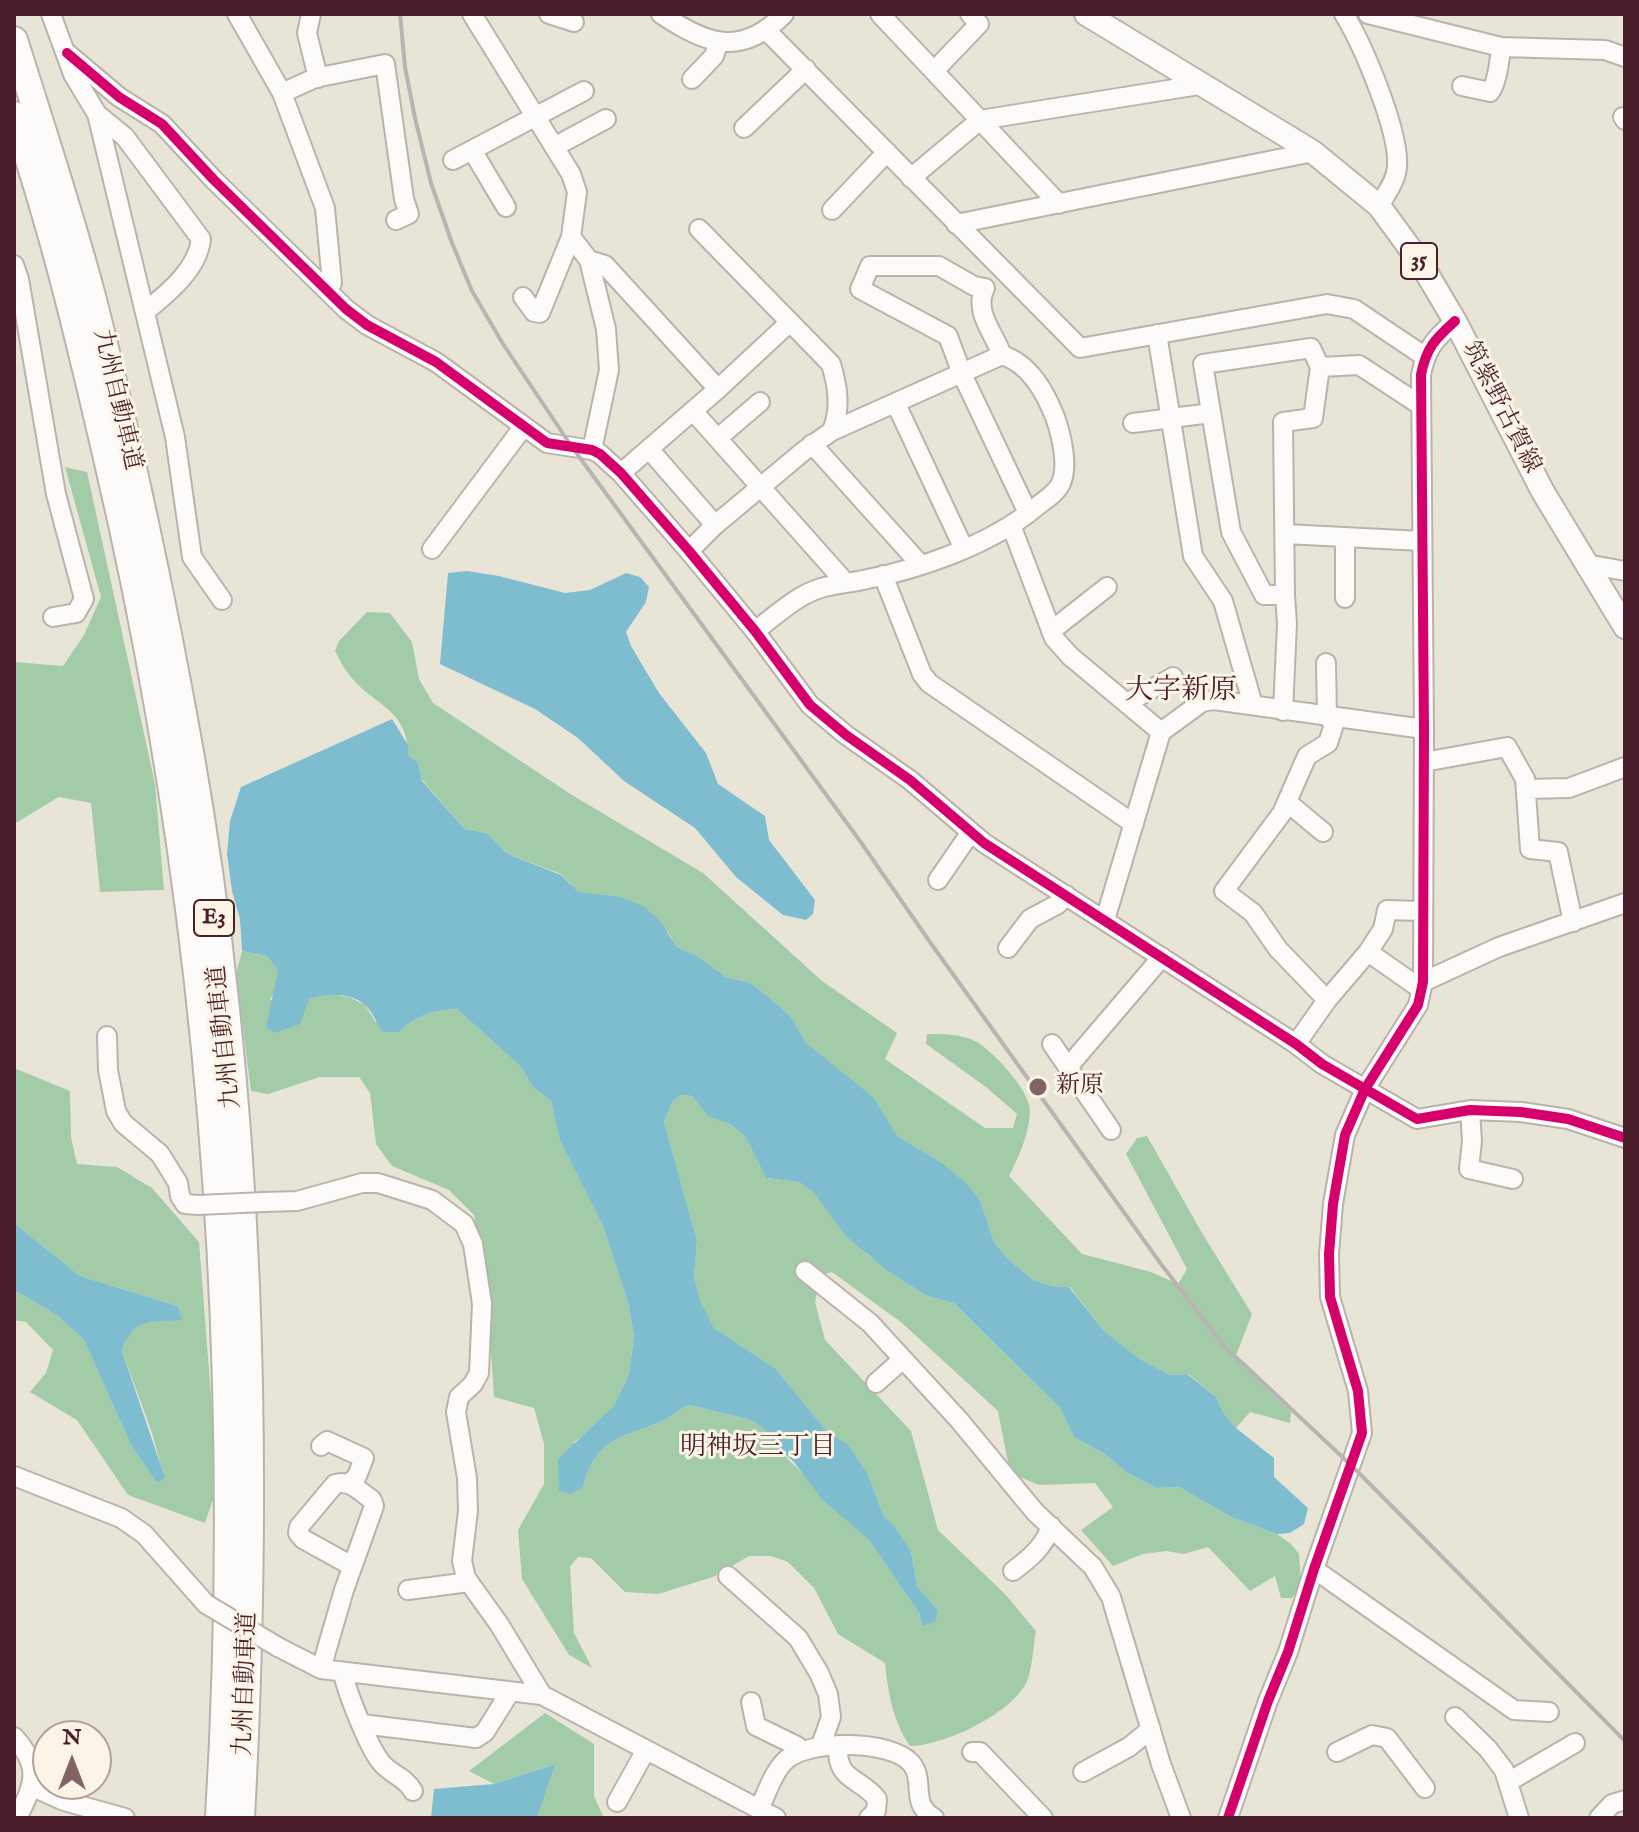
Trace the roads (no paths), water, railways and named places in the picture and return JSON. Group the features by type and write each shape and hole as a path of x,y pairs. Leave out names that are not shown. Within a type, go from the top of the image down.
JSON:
{"highway":[{"name":"九州自動車道","path":"14,40 92,298 142,510 191,755 211,895 240,1178 249,1357 251,1587 241,1818"},
{"name":"九州自動車道","path":"14,115 33,169 71,305 145,630 168,759 205,1029 219,1193 228,1421 228,1586 219,1818"}],"main road":[{"name":"筑紫野古賀線","path":"1086,14 1313,152 1379,206 1420,262 1455,321 1543,492 1625,627"}],"street":[{"path":"51,14 73,74 97,114 175,437 192,557 222,600"},
{"path":"237,14 282,93 325,208 332,283 328,290"},
{"path":"311,14 307,33 318,78"},
{"path":"472,14 571,174 577,192 571,237 540,313 534,312 523,297"},
{"path":"549,14 574,22"},
{"path":"661,14 709,41 755,38 784,14"},
{"path":"880,14 1059,204"},
{"path":"934,71 979,24 970,14"},
{"path":"1368,14 1501,47 1605,50 1625,57"},
{"path":"1350,16 1380,94 1397,154 1397,171 1379,206"},
{"path":"767,31 1080,348 1327,304 1354,309 1424,356"},
{"path":"692,79 714,56 719,41"},
{"path":"1462,86 1490,92 1496,85 1501,47"},
{"path":"67,53 119,97 162,124 214,180 346,309 367,325 436,362 547,443 592,450 621,473 755,631 810,705 910,780 971,832 1365,1089 1417,1119 1470,1110 1521,1112 1568,1119 1625,1138"},
{"path":"282,93 318,78 385,64 404,199 409,214 396,220"},
{"path":"744,128 806,69"},
{"path":"911,178 980,120 1199,85"},
{"path":"453,160 584,91"},
{"path":"97,114 125,137 201,239 199,255 171,289 146,311"},
{"path":"554,147 606,119"},
{"path":"472,150 506,207"},
{"path":"832,210 887,152"},
{"path":"956,224 1313,152"},
{"path":"699,229 831,364 838,387 836,420 832,431"},
{"path":"571,237 589,260 606,329 609,370 592,450"},
{"path":"589,260 605,265 718,389"},
{"path":"14,265 56,494 84,599 76,613 53,617"},
{"path":"985,288 974,286 939,266 870,266 860,289 948,336 962,374 1028,513"},
{"path":"1001,269 981,296 981,312 996,337 1002,355"},
{"path":"1228,1818 1362,1433 1358,1391 1330,1297 1329,1254 1345,1135 1365,1089 1418,1005 1422,986 1424,729 1421,375 1424,356 1440,334 1455,321"},
{"path":"621,473 790,322"},
{"path":"1157,334 1193,556 1223,601 1253,705"},
{"path":"1283,711 1287,624 1283,422 1313,418 1320,367 1311,348 1203,364 1231,532 1264,595 1285,595"},
{"path":"689,551 715,525 832,431 1002,355 1012,358 1040,384 1056,421 1064,458 1062,482 1028,513 948,557 821,588 804,595 755,631"},
{"path":"1320,367 1359,365 1417,403"},
{"path":"718,438 760,402"},
{"path":"896,404 964,549"},
{"path":"693,411 846,583"},
{"path":"1133,423 1211,413"},
{"path":"432,549 524,426"},
{"path":"812,444 920,564"},
{"path":"649,449 715,525"},
{"path":"1011,525 1051,631 1070,656 1161,732"},
{"path":"1285,534 1422,541"},
{"path":"1345,537 1345,598"},
{"path":"1586,564 1625,571"},
{"path":"883,575 922,674 929,683 1134,824"},
{"path":"1051,631 1107,587"},
{"path":"1326,663 1331,718 1328,743 1307,756 1282,813 1224,891 1253,913 1278,949 1327,1000"},
{"path":"1127,703 1173,677"},
{"path":"1105,920 1161,732 1202,702 1214,700 1424,729"},
{"path":"1424,762 1507,747 1525,779 1530,849 1558,852 1573,922"},
{"path":"1526,789 1569,788 1625,767"},
{"path":"1287,802 1323,832"},
{"path":"938,880 971,832"},
{"path":"1008,948 1030,919 1058,904 1066,895"},
{"path":"1422,986 1499,947 1625,903"},
{"path":"1296,1044 1327,1000 1368,952 1383,929 1387,910 1422,911"},
{"path":"1368,952 1422,986"},
{"path":"1068,1067 1162,957"},
{"path":"107,1036 108,1070 116,1111 123,1123 160,1154 178,1183 185,1204 297,1201 362,1183 378,1183 432,1200 464,1224 473,1244 482,1304 479,1373 473,1384 459,1397 456,1412 467,1478 468,1511 462,1561 469,1582 499,1624 542,1695"},
{"path":"1052,1044 1111,1130"},
{"path":"1470,1110 1472,1141 1469,1169 1513,1179"},
{"path":"805,1271 870,1323 959,1420 1035,1512 1093,1567 1111,1597 1181,1818"},
{"path":"876,1383 903,1359"},
{"path":"321,1446 327,1441 364,1458 357,1476 349,1484"},
{"path":"14,1476 121,1518 144,1534 206,1604 321,1669 542,1695 776,1818"},
{"path":"321,1669 374,1506 372,1500 341,1482 335,1484 299,1527 298,1533 303,1539 352,1566"},
{"path":"1013,1571 1031,1558 1048,1536 1051,1526"},
{"path":"1314,1569 1514,1710 1549,1712"},
{"path":"728,1576 798,1638 819,1673 828,1694 830,1745 842,1771 877,1799 876,1811 869,1818"},
{"path":"408,1590 469,1582"},
{"path":"343,1673 346,1690 381,1763 410,1784 413,1791"},
{"path":"362,1724 476,1738 485,1732 510,1692"},
{"path":"751,1702 756,1726 797,1746 800,1752"},
{"path":"1455,1717 1488,1749 1504,1770 1519,1818"},
{"path":"1083,1772 1129,1747 1151,1729"},
{"path":"1337,1752 1372,1735 1387,1738 1425,1788"},
{"path":"14,1737 32,1767"},
{"path":"1508,1782 1575,1743"},
{"path":"759,1809 777,1770 788,1758 830,1745 867,1747 901,1755 916,1770 920,1803 924,1812 934,1818"},
{"path":"617,1802 646,1750"},
{"path":"972,1752 980,1752 1043,1818"},
{"path":"17,1818 32,1789"},
{"path":"62,1800 125,1818"},
{"path":"1599,1818 1612,1804 1625,1800"}],"water":[{"path":"467,571 565,593 590,590 626,573 640,577 649,587 646,602 626,632 631,646 659,693 706,753 718,784 765,816 769,840 815,900 813,914 806,920 783,915 736,877 695,828 624,781 578,738 535,709 440,664 448,573"},
{"path":"392,719 408,745 409,756 418,762 422,781 465,829 487,833 508,854 561,875 579,892 617,896 643,906 660,921 677,947 696,955 726,977 751,983 777,1004 792,1018 806,1043 873,1097 897,1136 939,1161 966,1183 980,1200 994,1242 1008,1259 1033,1280 1069,1287 1104,1331 1140,1359 1170,1375 1187,1374 1216,1397 1224,1414 1236,1428 1274,1458 1274,1477 1308,1508 1304,1524 1290,1533 1277,1534 1231,1517 1179,1487 1156,1488 1074,1437 1060,1408 954,1303 927,1296 886,1270 847,1237 814,1193 799,1182 766,1178 745,1136 730,1124 708,1116 692,1096 681,1095 673,1101 664,1122 697,1240 694,1278 701,1303 714,1328 776,1369 830,1435 847,1443 868,1474 883,1515 894,1525 911,1551 917,1586 938,1610 935,1622 922,1626 919,1613 869,1540 822,1499 793,1461 776,1447 765,1430 751,1420 689,1405 662,1421 612,1442 595,1458 583,1487 571,1494 559,1491 558,1459 614,1406 629,1374 634,1336 629,1306 603,1226 560,1141 551,1101 533,1087 520,1066 457,1009 426,1014 399,1032 383,1032 370,1011 359,1001 345,996 322,996 309,999 300,1024 274,1033 266,1027 278,971 267,956 242,951 240,919 227,854 230,821 241,787"},
{"path":"14,1223 80,1276 178,1306 182,1320 152,1322 137,1327 126,1340 122,1351 165,1478 157,1483 131,1445 84,1340 58,1316 14,1290"},
{"path":"555,1764 537,1818 431,1818 434,1789 494,1784"}],"railway":[{"path":"400,14 405,67 415,118 431,183 452,243 472,291 503,344 572,447 860,841 1161,1264 1224,1346 1352,1466 1625,1741"}],"place":[{"name":"新原","path":"1038,1087"}],"district":[{"name":"大字新原","path":"1181,692"},
{"name":"明神坂三丁目","path":"758,1449"}]}
